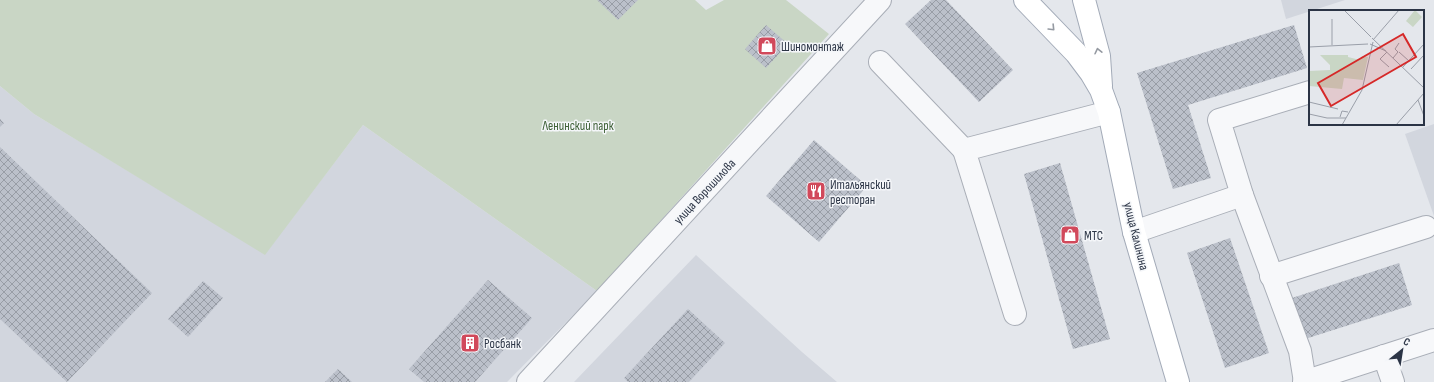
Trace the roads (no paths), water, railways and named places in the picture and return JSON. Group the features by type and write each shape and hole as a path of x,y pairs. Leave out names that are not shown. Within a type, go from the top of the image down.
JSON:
{"main road":[{"name":"улица Калинина","path":"1025,0 1076,53 1091,73 1101,90 1109,112 1134,232 1178,382"},
{"name":"улица Калинина","path":"1084,0 1099,56 1101,90"}],"street":[{"name":"улица Ворошилова","path":"528,382 880,0"},
{"path":"880,62 964,150 1015,314"},
{"path":"1309,92 1219,120 1242,195 1300,351 1305,382 1434,340"},
{"path":"964,150 1109,112"},
{"path":"1134,232 1242,195"},
{"path":"1271,276 1426,227"},
{"path":"1384,356 1393,382"}],"place":[{"name":"Шиномонтаж","path":"767,46"},
{"name":"Итальянский ресторан","path":"816,191"},
{"name":"МТС","path":"1070,235"},
{"name":"Росбанк","path":"470,343"}],"park label":[{"name":"Ленинский парк","path":"578,125"}]}
